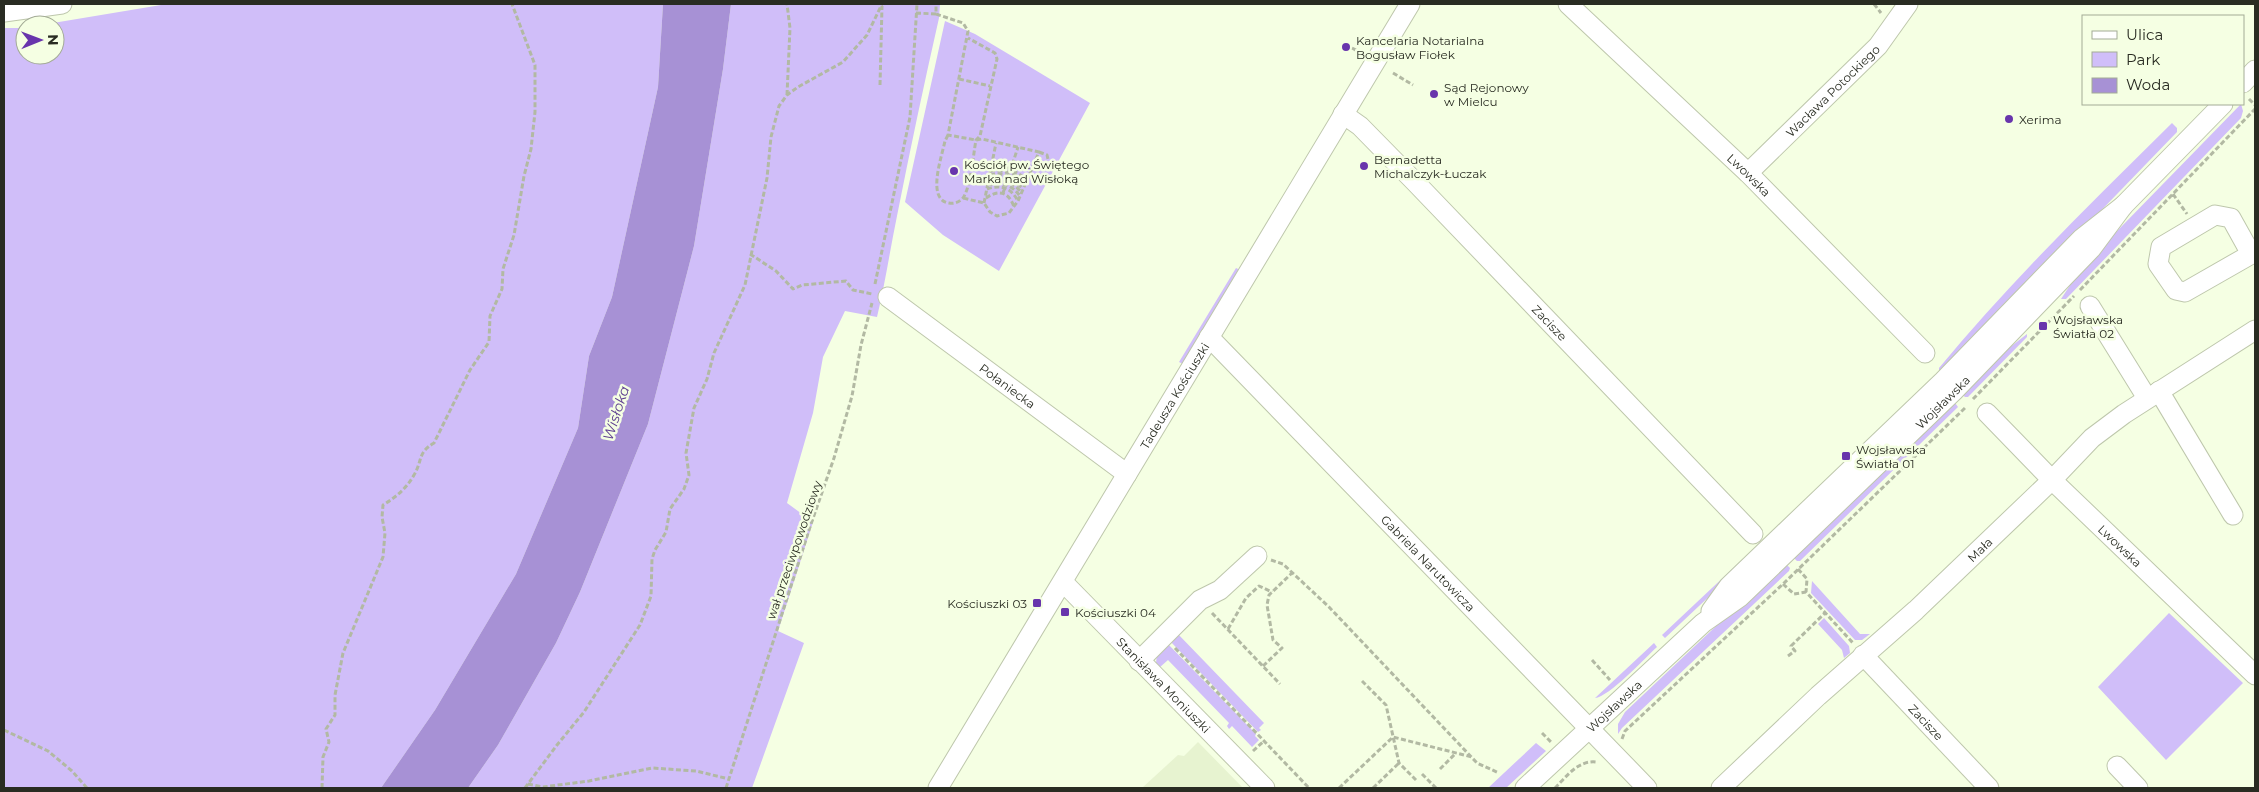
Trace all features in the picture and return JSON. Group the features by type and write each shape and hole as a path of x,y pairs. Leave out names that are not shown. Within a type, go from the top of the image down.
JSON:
{"street":[{"path":"4,12 62,4"},
{"name":"Tadeusza Kościuszki","path":"938,788 1410,4"},
{"name":"Lwowska","path":"1568,4 1748,173 1925,353"},
{"name":"Wacława Potockiego","path":"1748,173 1878,46 1898,8"},
{"path":"2246,91 2255,70"},
{"name":"Wojsławska","path":"1525,788 1703,623 1740,597 1954,391 2091,248 2123,206 2222,105"},
{"name":"Zacisze","path":"1343,114 1360,126 1415,182 1753,534"},
{"path":"2214,215 2231,218 2253,253 2185,292 2176,290 2158,264 2161,247 2214,215"},
{"name":"Połaniecka","path":"881,296 1128,474"},
{"path":"2090,306 2153,394 2233,515"},
{"name":"Mała","path":"1720,788 1863,655 1916,610 2052,480 2092,438 2153,394 2255,330"},
{"name":"Gabriela Narutowicza","path":"1209,337 1646,788"},
{"name":"Lwowska","path":"1987,413 2052,480 2255,675"},
{"path":"1139,660 1200,600 1220,590 1257,556"},
{"name":"Stanisława Moniuszki","path":"1063,582 1265,788"},
{"name":"Zacisze","path":"1863,655 1990,788"},
{"path":"2117,766 2138,788"}],"path":[{"path":"322,788 323,757 329,742 326,729 335,715 334,695 343,652 384,557 383,505 400,494 415,474 424,449 434,443 470,370 489,342 490,316 502,289 503,269 514,235 522,184 531,149 536,112 535,65 512,4"},
{"path":"787,4 790,28 787,96"},
{"path":"525,788 584,712 640,625 651,596 652,558 666,532 670,509 684,489 689,475 686,453 694,408 707,379 714,353 745,285 767,178 771,137 779,106 798,87 843,62 867,35 882,4"},
{"path":"880,85 882,4"},
{"name":"wał przeciwpowodziowy","path":"726,788 834,458 852,396 861,345 869,315 881,296 910,117 917,4"},
{"path":"936,4 936,14"},
{"path":"916,13 936,14 963,23 968,31 936,186 937,193 944,202 953,204 963,198 966,191 976,140 980,136 996,56 992,51 968,37"},
{"path":"1352,48 1362,54"},
{"path":"1393,73 1412,85"},
{"path":"959,80 990,86"},
{"path":"2246,91 2255,105"},
{"path":"948,135 996,142 1039,152 1047,155 1048,164 1054,169"},
{"path":"984,204 996,142"},
{"path":"1004,193 1018,147"},
{"path":"963,198 984,204 996,216 1009,213 1024,188 1039,152"},
{"path":"989,178 995,186 1008,178"},
{"path":"989,178 1008,178 1024,188"},
{"path":"989,178 1008,178 1024,188"},
{"path":"989,178 1008,178"},
{"path":"1008,178 1014,188 1024,188"},
{"path":"1008,178 1018,200"},
{"path":"985,198 997,192 1004,193 1010,197 1014,207"},
{"path":"2173,194 2180,204"},
{"path":"750,254 776,271 794,289 802,285 846,281 853,290 881,296"},
{"path":"1257,556 1283,564 1340,619 1478,763 1499,773"},
{"path":"1792,563 1807,579 1806,592 1863,655"},
{"path":"1264,666 1282,648 1274,640 1267,605 1269,595 1292,573"},
{"path":"1783,584 1794,594 1806,592"},
{"path":"1228,629 1246,598 1259,586 1272,592"},
{"path":"1200,600 1280,684"},
{"path":"1788,656 1795,650 1791,646 1825,614"},
{"path":"1164,636 1309,788"},
{"path":"1592,660 1610,680"},
{"path":"1362,681 1386,705 1399,763 1416,780"},
{"path":"4,730 48,751 72,771 87,788"},
{"path":"1393,737 1473,757"},
{"path":"1339,788 1393,737"},
{"path":"1252,752 1264,741"},
{"path":"1440,769 1456,753"},
{"path":"1555,788 1576,767 1590,761 1601,762"},
{"path":"1373,788 1399,763"},
{"path":"528,784 543,787 589,781 652,768 696,771 729,779"},
{"path":"1422,774 1436,788"}],"shaded area":[{"path":"1198,742 1243,788 1142,788 1178,755 1184,756"}],"green space":[{"path":"167,4 663,4 658,87 612,297 589,356 578,428 516,574 435,710 381,788 4,788 4,28 15,28 15,65 65,65 65,21"},
{"path":"731,4 940,4 939,18 877,317 845,311 823,357 813,413 787,503 813,522 778,631 804,643 752,788 468,788 498,745 556,643 580,592 648,424 694,246 723,69"},
{"path":"945,21 975,34 1090,103 999,271 943,235 905,202"},
{"path":"2241,105 2243,111 2241,118 2066,299 2061,299 2082,267"},
{"path":"2172,123 2177,128 2177,132 1943,374 1939,368 1995,304 2052,242"},
{"path":"1236,268 1240,270 1183,364 1179,362"},
{"path":"2027,334 2027,337 1968,397 1965,397 1960,392 1987,365"},
{"path":"1953,400 1958,407 1800,561 1797,561 1791,555"},
{"path":"1763,540 1766,543 1665,638 1662,635"},
{"path":"1784,562 1790,568 1789,571 1622,728 1618,734 1618,724 1625,712"},
{"path":"1812,581 1860,634 1870,634 1862,640 1855,640 1811,593"},
{"path":"2169,613 2243,683 2166,760 2098,687"},
{"path":"1824,618 1849,646 1850,653 1844,658 1842,650 1818,624"},
{"path":"1176,632 1264,723 1259,728 1261,730 1258,732 1168,639"},
{"path":"1166,642 1256,734 1255,736 1259,740 1252,747 1232,726 1229,729 1227,726 1229,723 1168,660 1159,668 1156,663 1157,654"},
{"path":"1654,643 1657,647 1627,676 1609,691 1595,698"},
{"path":"1536,743 1546,751 1506,788 1488,788"}],"water":[{"name":"Wisłoka","path":"663,4 731,4 723,69 694,246 648,424 580,592 556,643 498,745 468,788 381,788 435,710 516,574 578,428 589,356 612,297 658,87"}],"place":[{"name":"Kancelaria Notarialna Bogusław Fiołek","path":"1346,47"},
{"name":"Sąd Rejonowy w Mielcu","path":"1434,94"},
{"name":"Xerima","path":"2009,119"},
{"name":"Bernadetta Michalczyk-Łuczak","path":"1364,166"},
{"name":"Kościół pw. Świętego Marka nad Wisłoką","path":"954,171"},
{"name":"Wojsławska Światła 02","path":"2043,326"},
{"name":"Wojsławska Światła 01","path":"1846,456"},
{"name":"Kościuszki 03","path":"1037,603"},
{"name":"Kościuszki 04","path":"1065,612"}]}
